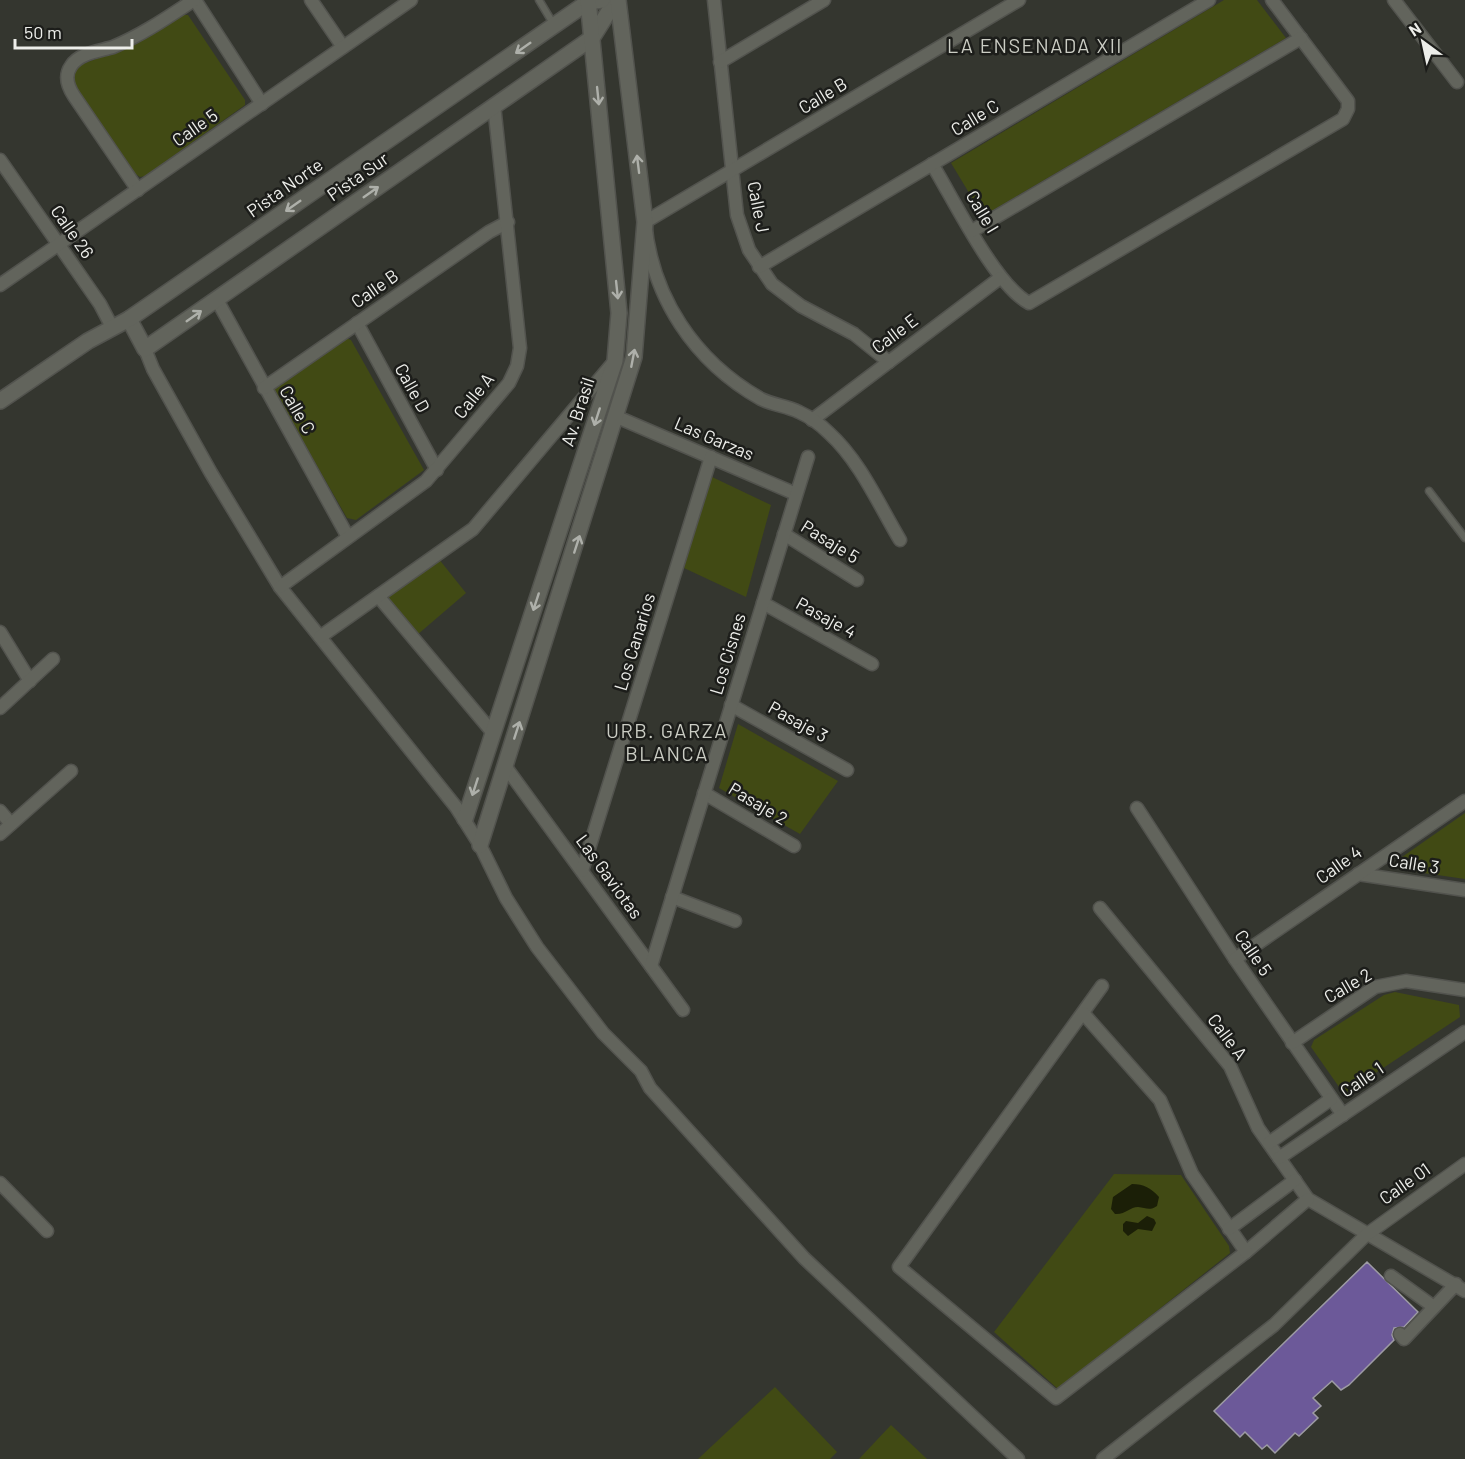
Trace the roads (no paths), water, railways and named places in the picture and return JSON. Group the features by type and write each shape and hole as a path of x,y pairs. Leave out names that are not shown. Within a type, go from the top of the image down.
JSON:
{"street":[{"path":"138,190 68,87 67,76 70,66 78,58 137,36 194,0 262,104"},
{"path":"311,0 343,47"},
{"name":"Calle 5","path":"0,285 411,0"},
{"path":"592,38 617,0"},
{"path":"617,0 645,222 651,260 663,297 696,344 731,378 751,393 776,405 800,412 845,449 900,540"},
{"name":"Calle J","path":"714,0 741,232 759,267 772,284 801,306 855,334 889,362"},
{"path":"720,62 824,0"},
{"name":"Calle B","path":"645,222 1019,0"},
{"name":"Calle C","path":"759,267 1209,0"},
{"path":"972,231 1300,38 1272,0"},
{"path":"1394,0 1457,82"},
{"name":"Pista Norte","path":"0,401 112,327 129,319 593,1"},
{"name":"Av. Brasil","path":"465,819 615,361 619,313 592,38 593,1"},
{"name":"Pista Sur","path":"145,349 592,38"},
{"name":"Calle I","path":"932,164 1000,278 1016,296 1029,303 1343,119 1348,109 1348,101 1300,38"},
{"name":"Calle A","path":"280,587 426,481 509,383 517,366 520,348 494,105"},
{"name":"Calle 26","path":"0,160 112,327"},
{"name":"Calle B","path":"264,388 489,232 508,222"},
{"path":"480,845 617,417 634,357 645,222"},
{"name":"Calle E","path":"812,420 1000,278"},
{"name":"Calle C","path":"217,300 348,537"},
{"path":"129,319 153,369 211,473 280,587 465,819 506,898 537,948 603,1033 641,1071 662,1102 804,1258 1018,1459"},
{"name":"Calle D","path":"357,323 436,470"},
{"path":"320,637 473,529 615,361"},
{"name":"Las Garzas","path":"617,417 796,494"},
{"name":"Los Cisnes","path":"651,966 808,457"},
{"name":"Los Canarios","path":"582,871 711,458"},
{"name":"Pasaje 5","path":"784,534 857,580"},
{"path":"378,597 493,733"},
{"name":"Pasaje 4","path":"763,603 872,664"},
{"path":"0,632 30,681"},
{"path":"0,708 53,659"},
{"name":"Pasaje 3","path":"731,705 846,770"},
{"name":"Las Gaviotas","path":"506,766 683,1010"},
{"path":"0,834 70,771"},
{"name":"Pasaje 2","path":"704,793 794,846"},
{"name":"Calle 4","path":"1235,959 1465,801"},
{"name":"Calle 5","path":"1137,808 1235,959 1343,1115"},
{"path":"0,811 11,824"},
{"name":"Calle 3","path":"1358,874 1465,890"},
{"path":"672,897 735,921"},
{"name":"Calle A","path":"1100,908 1230,1066 1258,1128 1308,1199"},
{"name":"Calle 2","path":"1292,1043 1375,987 1406,981 1465,990"},
{"path":"1102,986 899,1267 1056,1398 1246,1252 1308,1199 1460,1288 1434,1307 1404,1339 1400,1334"},
{"path":"1083,1013 1160,1100 1192,1174 1246,1252"},
{"name":"Calle 1","path":"1279,1158 1465,1032"},
{"path":"1269,1143 1331,1099"},
{"name":"Calle 01","path":"1103,1459 1274,1325 1366,1235 1465,1164"},
{"path":"1229,1229 1295,1180"},
{"path":"0,1183 47,1231"},
{"path":"1390,1276 1434,1307"}],"lane":[{"path":"539,0 555,26"},
{"path":"1429,490 1465,538"}],"district":[{"name":"LA ENSENADA XII","path":"1035,46"},
{"name":"URB. GARZA BLANCA","path":"667,742"}]}
